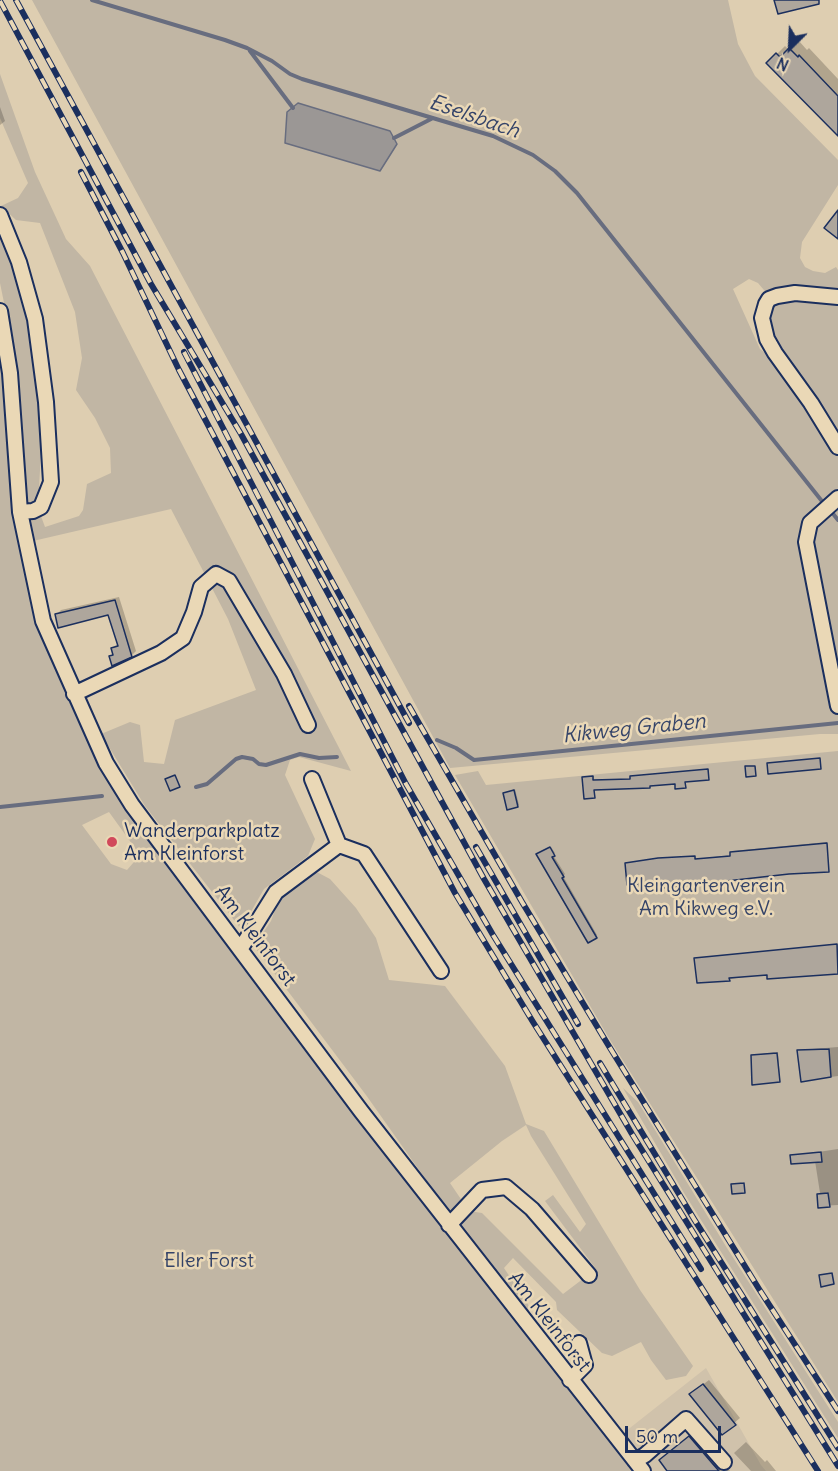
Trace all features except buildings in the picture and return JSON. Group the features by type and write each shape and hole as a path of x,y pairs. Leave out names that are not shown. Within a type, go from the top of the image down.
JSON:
{"street":[{"path":"0,215 19,262 35,319 46,402 51,482 41,507 33,511 20,512"},
{"path":"838,297 795,293 777,296 766,304 762,318 767,339 775,353 812,403 838,447"},
{"name":"Am Kleinforst","path":"0,311 10,374 20,512 43,621 106,763 119,785 449,1225 639,1466"},
{"path":"838,498 816,516 808,527 806,542 838,706"},
{"path":"74,694 161,653 183,638 201,587 216,574 229,580 284,674 308,725"},
{"path":"312,779 339,845 364,854 441,971"},
{"path":"241,948 276,892 339,845"},
{"path":"449,1225 482,1190 506,1187 532,1209 589,1275"},
{"path":"570,1380 585,1365 579,1343"},
{"path":"639,1466 645,1455 686,1419 724,1462"}],"shaded area":[{"path":"298,103 390,131 397,144 380,171 285,143 287,112"},
{"path":"706,1368 766,1471 649,1471 621,1435"}],"green space":[{"path":"32,0 728,0 738,44 755,76 838,160 838,185 802,242 800,258 805,267 813,271 825,273 836,267 838,292 769,296 758,283 749,279 733,289 760,349 768,355 772,352 838,449 838,734 450,768"},
{"path":"0,74 35,172 66,239 90,266 351,771 299,757 290,760 285,775 315,839 308,856 264,889 241,929 145,806 101,734 130,722 140,725 144,762 164,764 175,720 256,690 228,619 171,509 33,541 28,518 12,342 0,283 0,228 7,240 39,352 41,451 38,508 45,527 79,516 83,510 87,484 111,473 110,448 95,418 76,390 82,358 75,312 40,223 16,220 1,206 18,198 28,183 0,118"},
{"path":"788,299 838,302 838,443 769,337 768,307"},
{"name":"Eller Forst","path":"0,323 39,621 103,764 636,1471 0,1471","holes":["109,812 140,855 127,870 111,864 82,825"]},
{"name":"Kleingartenverein Am Kikweg e.V.","path":"838,751 838,1402 610,1040 455,775 478,771 486,785"},
{"path":"311,869 330,879 356,908 376,938 389,980 445,986 505,1066 526,1124 544,1131 640,1290 693,1366 686,1376 666,1380 641,1342 612,1356 602,1353 557,1310 556,1302 513,1258 504,1268 531,1309 524,1313 492,1264 436,1194 366,1095 254,946 271,921 281,893","holes":["526,1125 586,1224 580,1232 553,1195 545,1201 596,1269 563,1294 482,1213 469,1211 450,1183 502,1141"]},
{"path":"623,1088 638,1102 727,1248 838,1422 838,1438 684,1193"}],"waterway":[{"name":"Eselsbach","path":"92,0 225,40 247,48 302,79 493,136 533,155 555,171 577,193 825,505"},
{"path":"250,51 293,108"},
{"path":"394,138 433,118"},
{"name":"Eselsbach","path":"830,510 838,520"},
{"name":"Kikweg Graben","path":"437,740 456,748 474,760 838,723"},
{"name":"Kikweg Graben","path":"196,787 207,784 236,759 242,757 266,765 300,754 319,758 337,757"},
{"name":"Kikweg Graben","path":"0,807 102,796"}],"railway":[{"path":"16,0 409,723"},
{"path":"0,1 151,284 241,434 484,879 632,1134 838,1466"},
{"path":"81,172 179,370 455,893 533,1022 818,1471"},
{"path":"184,352 406,784 493,935 701,1269"},
{"path":"409,706 522,902 607,1043 759,1289 838,1411"},
{"path":"476,847 578,1024"},
{"path":"600,1063 694,1219 838,1448"}],"place":[{"name":"Wanderparkplatz Am Kleinforst","path":"112,842"}]}
